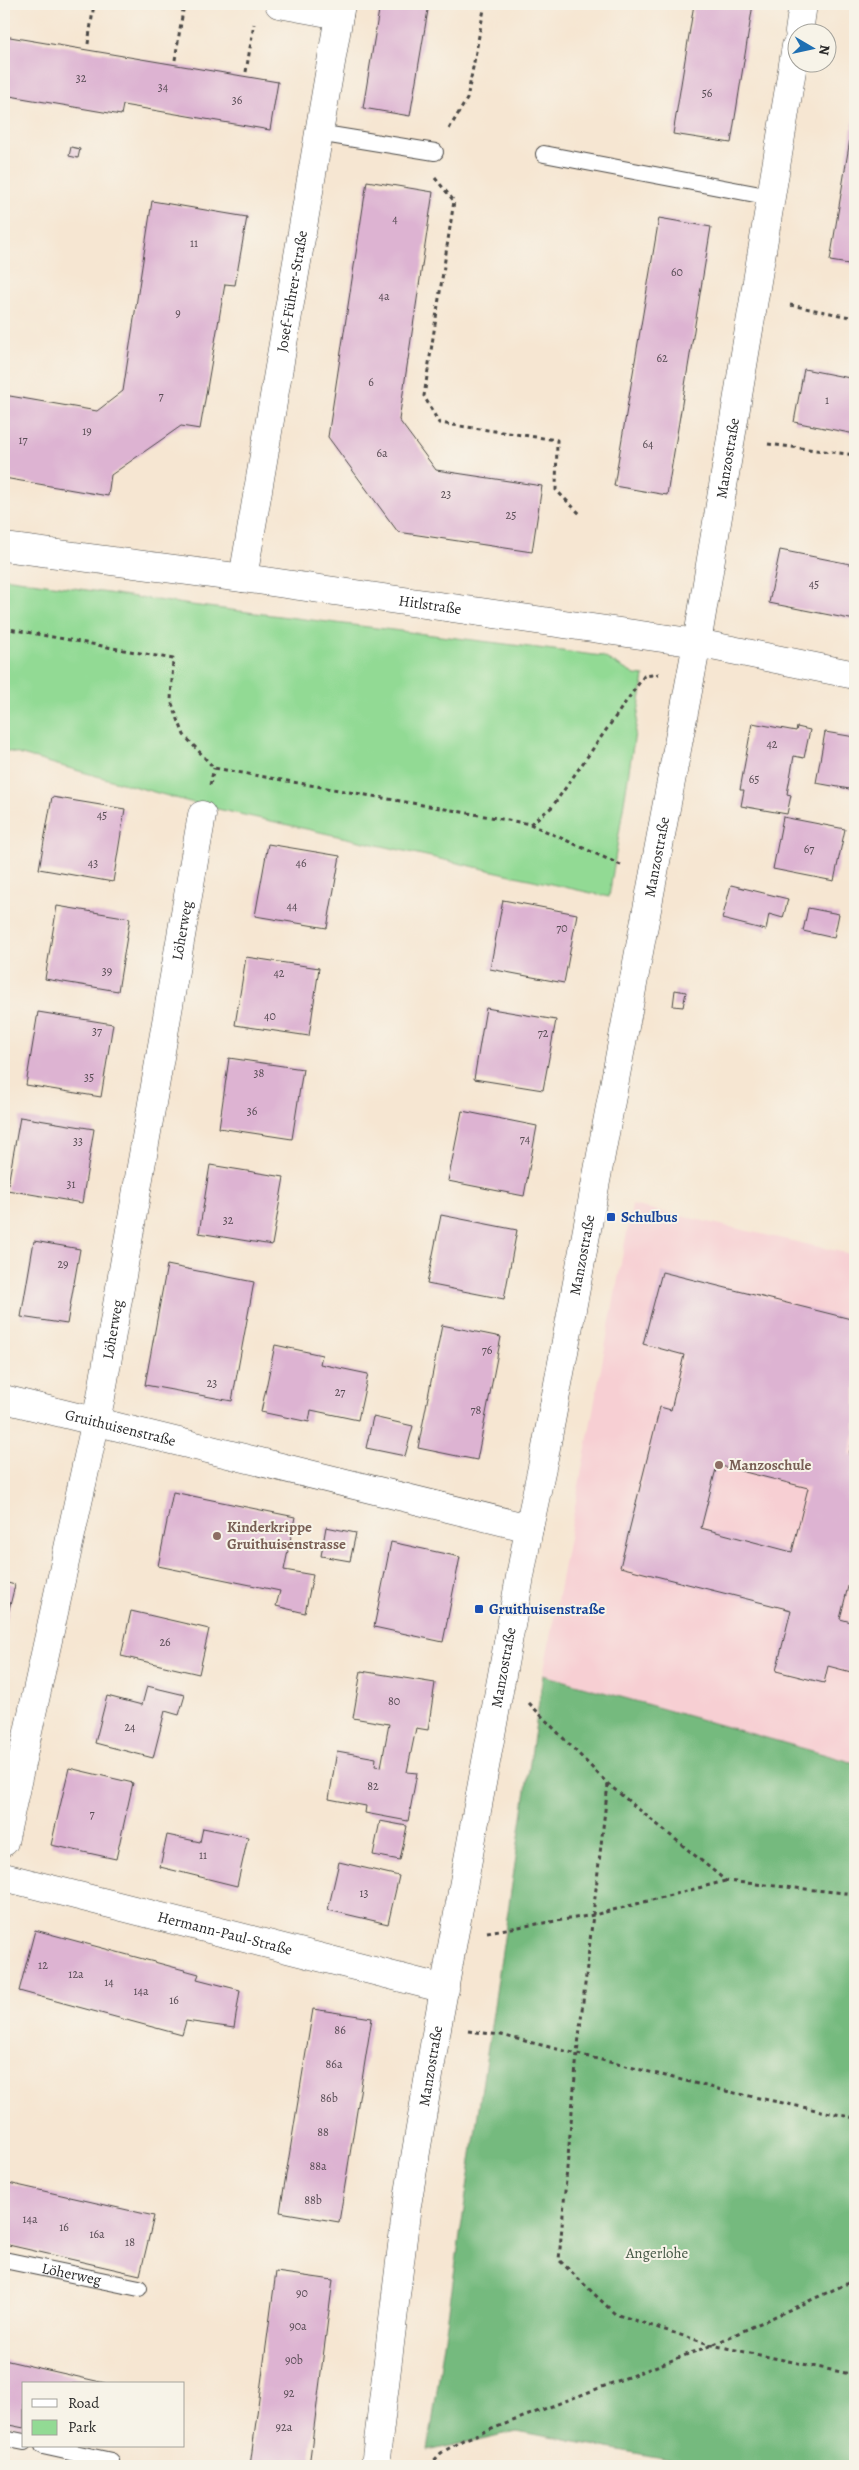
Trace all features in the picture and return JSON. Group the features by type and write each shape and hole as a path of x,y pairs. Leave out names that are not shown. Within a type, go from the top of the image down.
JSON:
{"street":[{"path":"279,4 340,10"},
{"path":"801,22 804,4"},
{"name":"Josef-Führer-Straße","path":"243,578 340,10"},
{"name":"Manzostraße","path":"374,2466 407,2205 437,2028 529,1528 546,1453 697,643 792,72"},
{"name":"Hitlstraße","path":"4,547 243,578 697,643 855,675"},
{"name":"Löherweg","path":"4,1842 96,1421 202,815"},
{"name":"Gruithuisenstraße","path":"4,1398 529,1528"},
{"name":"Hermann-Paul-Straße","path":"4,1877 445,1989"}],"lane":[{"path":"318,132 436,152"},
{"path":"544,154 771,197"},
{"name":"Löherweg","path":"4,2260 138,2288"},
{"path":"4,2438 22,2442"},
{"path":"52,2448 111,2461"}],"path":[{"path":"88,44 94,4"},
{"path":"175,60 184,4"},
{"path":"436,152 467,99 485,4"},
{"path":"246,72 254,20"},
{"path":"432,175 454,201 424,396 439,423 557,440 556,490 581,515"},
{"path":"790,305 855,318"},
{"path":"768,444 855,455"},
{"path":"4,628 173,659 171,702 174,710 184,735 214,768 530,824 625,867"},
{"path":"530,824 552,807 644,676 662,674"},
{"path":"503,1675 608,1784 726,1881"},
{"path":"608,1784 577,2054 559,2260 615,2314 712,2345 855,2375"},
{"path":"454,1937 594,1915 726,1881 855,1894"},
{"path":"437,2028 501,2035 730,2092 855,2118"},
{"path":"429,2466 441,2453 463,2440 712,2345 855,2280"}],"shaded area":[{"name":"Manzoschule","path":"632,1205 855,1255 855,1763 543,1675"}],"green space":[{"path":"4,578 191,605 602,656 635,675 644,676 609,897 204,806 4,750"},
{"name":"Angerlohe","path":"543,1675 855,1763 855,2466 705,2466 517,2431 428,2451"}],"building":[{"path":"380,4 429,4 410,116 363,108"},
{"path":"694,4 753,4 731,143 673,134"},
{"path":"4,36 278,82 270,130 123,105 121,115 4,95"},
{"path":"855,115 855,265 830,261"},
{"path":"71,147 80,149 78,158 69,156"},
{"path":"367,181 433,192 399,420 436,470 542,486 532,552 398,532 328,437"},
{"path":"152,201 247,217 235,285 225,284 200,429 181,426 111,475 108,496 4,478 4,395 97,411 123,391"},
{"path":"659,218 711,227 667,495 614,486"},
{"path":"804,369 855,379 855,434 794,422"},
{"path":"780,550 855,565 855,620 769,603"},
{"path":"752,723 796,731 797,727 810,730 804,758 794,756 787,794 791,795 787,814 741,806 744,790 740,790"},
{"path":"825,732 855,737 855,790 816,783"},
{"path":"52,797 125,809 113,882 39,869"},
{"path":"783,817 845,829 834,881 773,869"},
{"path":"268,844 340,856 327,928 255,916"},
{"path":"731,885 788,899 783,918 769,914 766,930 722,919"},
{"path":"503,900 577,914 564,983 490,969"},
{"path":"57,906 130,918 118,991 45,979"},
{"path":"808,908 839,914 834,938 803,931"},
{"path":"246,957 319,968 309,1036 235,1025"},
{"path":"675,990 686,992 683,1007 673,1006"},
{"path":"486,1008 556,1020 543,1090 474,1079"},
{"path":"38,1012 113,1024 101,1097 26,1085"},
{"path":"229,1058 303,1069 292,1139 219,1128"},
{"path":"462,1111 537,1126 524,1196 448,1181"},
{"path":"20,1117 94,1129 82,1203 7,1190"},
{"path":"210,1165 284,1177 272,1245 199,1233"},
{"path":"441,1215 517,1230 504,1299 427,1284"},
{"path":"34,1241 80,1249 67,1324 21,1317"},
{"path":"167,1265 254,1282 232,1401 145,1385"},
{"path":"662,1272 855,1320 855,1431 849,1455 855,1456 855,1558 840,1619 855,1623 855,1673 828,1666 824,1683 776,1671 791,1610 620,1567 660,1407 671,1410 684,1355 643,1344","holes":["717,1465 808,1488 792,1552 701,1528"]},
{"path":"442,1325 501,1337 477,1460 418,1448"},
{"path":"275,1345 322,1355 320,1364 368,1374 358,1420 311,1410 309,1422 261,1412"},
{"path":"373,1417 413,1426 405,1456 366,1448"},
{"path":"173,1492 295,1517 284,1570 313,1575 305,1613 276,1606 280,1591 158,1566"},
{"path":"326,1527 356,1533 350,1561 321,1556"},
{"path":"391,1542 460,1557 443,1642 374,1627"},
{"path":"4,1582 15,1585 4,1630"},
{"path":"131,1611 209,1629 199,1674 121,1656"},
{"path":"361,1671 435,1683 428,1730 416,1728 407,1772 417,1773 408,1821 365,1813 366,1806 329,1799 337,1751 376,1758 375,1766 381,1767 389,1724 353,1718"},
{"path":"147,1686 185,1695 179,1715 165,1711 153,1758 95,1743 107,1696 142,1705"},
{"path":"69,1768 133,1783 116,1859 51,1845"},
{"path":"380,1821 407,1826 400,1860 373,1855"},
{"path":"203,1828 248,1837 237,1886 160,1867 167,1835 200,1842"},
{"path":"339,1862 399,1876 388,1924 328,1910"},
{"path":"35,1930 199,1974 197,1979 240,1990 234,2028 186,2021 182,2035 19,1991"},
{"path":"313,2009 372,2018 339,2222 280,2212"},
{"path":"4,2182 154,2216 140,2275 4,2244"},
{"path":"276,2272 333,2280 309,2466 250,2466"},
{"path":"4,2360 101,2382 22,2382 22,2428 4,2424"}],"place":[{"name":"Schulbus","path":"611,1217"},
{"name":"Manzoschule","path":"719,1465"},
{"name":"Kinderkrippe Gruithuisenstrasse","path":"217,1536"},
{"name":"Gruithuisenstraße","path":"479,1609"}]}
